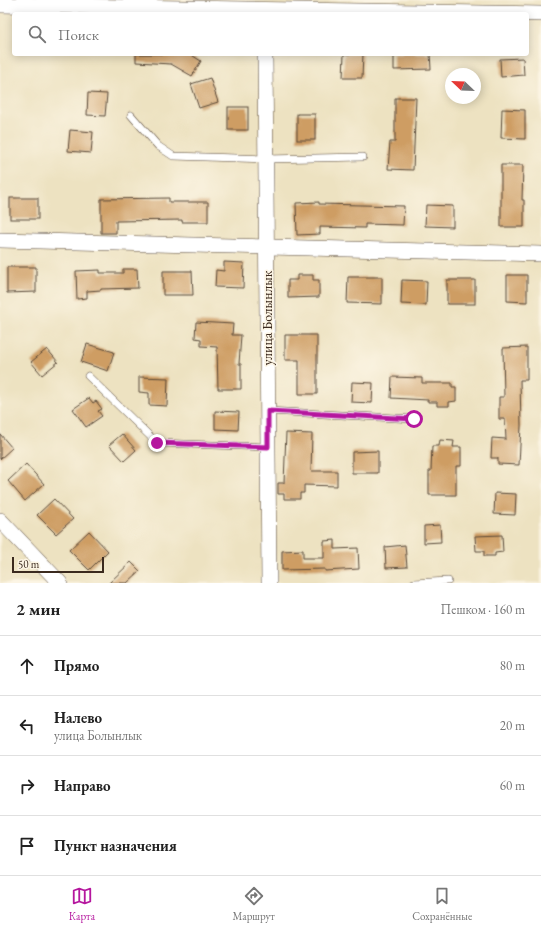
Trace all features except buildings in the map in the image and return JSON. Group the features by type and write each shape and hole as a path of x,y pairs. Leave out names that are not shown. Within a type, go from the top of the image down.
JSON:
{"street":[{"path":"0,5 265,12"},
{"path":"529,14 541,14"},
{"name":"улица Болынлык","path":"265,56 269,583"},
{"path":"0,240 541,254"},
{"path":"0,520 60,583"}],"lane":[{"path":"131,115 158,146 173,156 266,159 363,157"},
{"path":"88,376 157,443 268,447"},
{"path":"268,411 414,419"},
{"path":"414,583 448,581"}],"route":[{"path":"157,443 268,447 268,411 414,419"}]}
